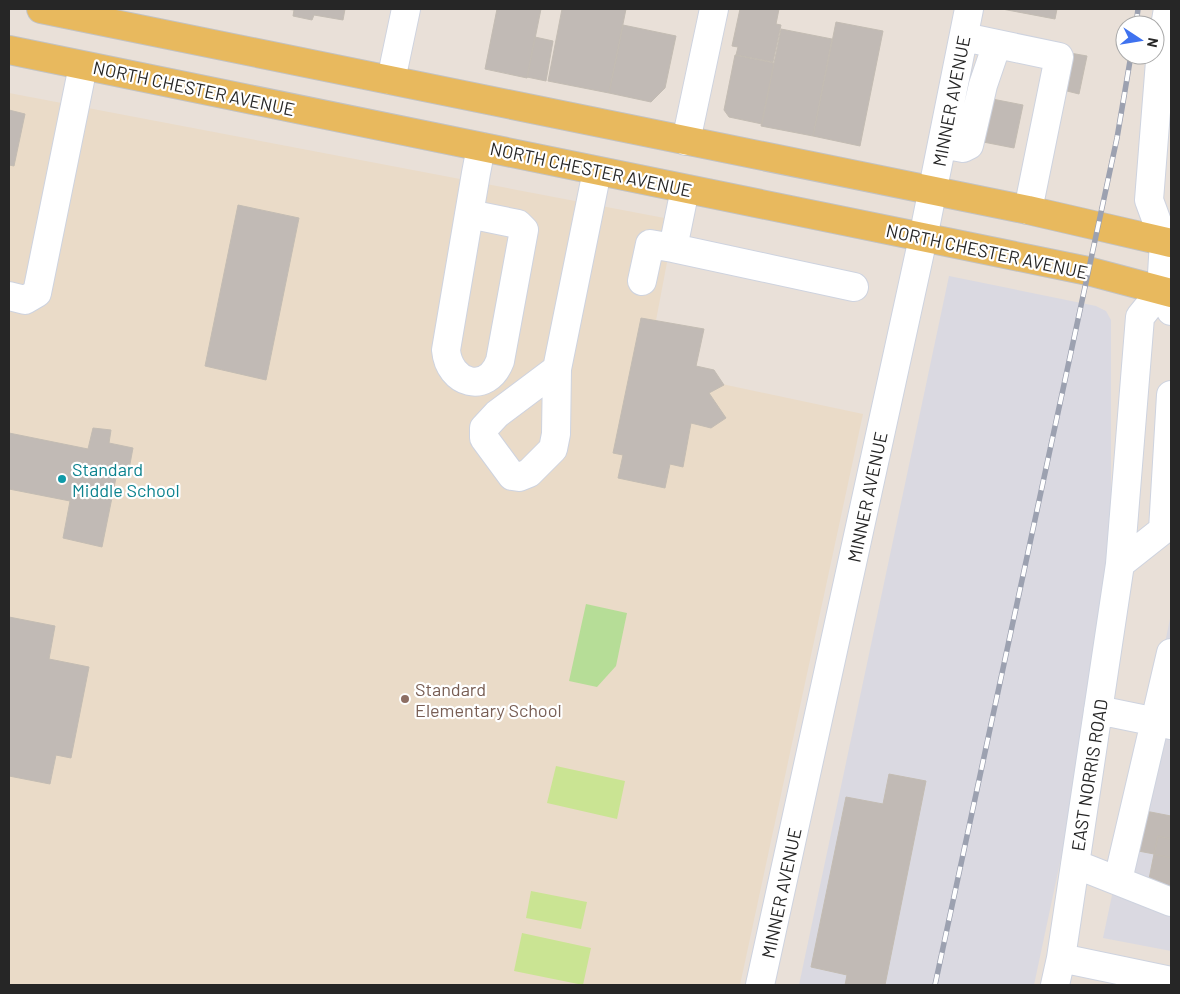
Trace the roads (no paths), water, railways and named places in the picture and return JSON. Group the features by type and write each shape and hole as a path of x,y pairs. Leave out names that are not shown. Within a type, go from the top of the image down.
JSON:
{"main road":[{"path":"41,9 70,12 686,141 1169,238"},
{"name":"NORTH CHESTER AVENUE","path":"9,50 1088,272 1168,298"}],"street":[{"path":"391,80 406,9"},
{"path":"686,141 713,9"},
{"name":"MINNER AVENUE","path":"760,985 923,238 969,9"},
{"path":"1168,9 1161,49 1148,200 1169,238 1168,298"},
{"path":"964,37 1059,57 1028,210"},
{"path":"942,144 963,148 969,145 983,85 997,44"},
{"path":"9,296 25,300 37,293 83,66"},
{"path":"470,214 518,224 524,230 500,361 491,376 477,382 459,377 454,373 447,361 446,350 481,147"},
{"path":"557,369 597,171"},
{"path":"672,248 685,189"},
{"path":"642,281 650,244 854,287"},
{"name":"EAST NORRIS ROAD","path":"1055,985 1061,958 1120,564 1140,317 1168,298"},
{"path":"1120,564 1163,530 1171,404"},
{"path":"1118,880 1164,724 1171,653"},
{"path":"1098,710 1164,724"},
{"path":"1075,864 1118,880 1134,889 1171,902"},
{"path":"1061,958 1171,981"}],"railway":[{"path":"1137,15 1138,9"},
{"path":"935,985 1117,138 1129,65"}],"place":[{"name":"Standard Middle School","path":"62,479"},
{"name":"Standard Elementary School","path":"405,699"}]}
